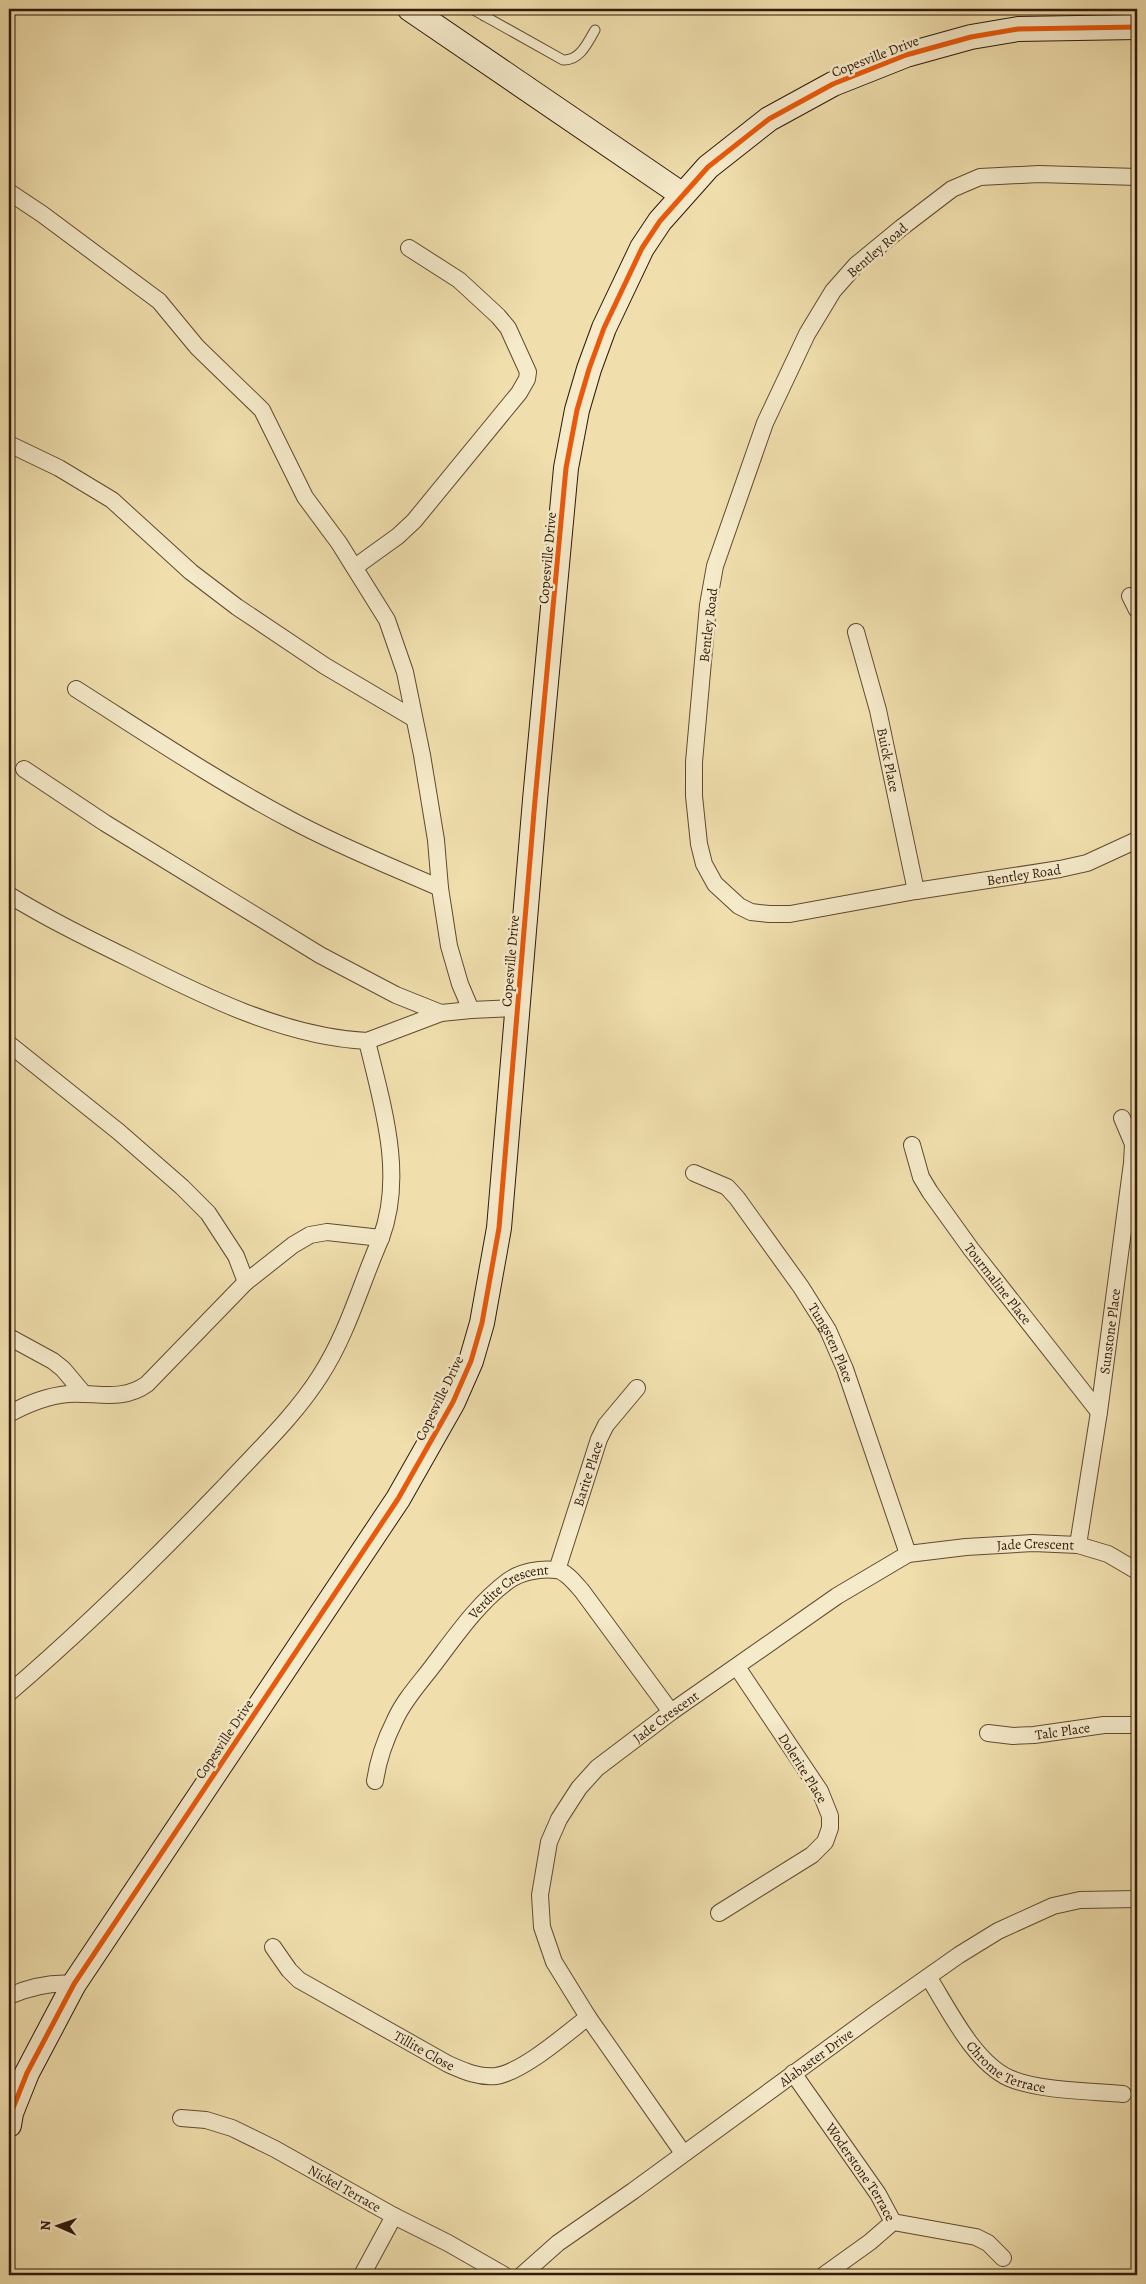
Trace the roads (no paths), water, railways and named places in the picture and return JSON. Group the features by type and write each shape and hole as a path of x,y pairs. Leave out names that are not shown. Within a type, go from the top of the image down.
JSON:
{"street":[{"path":"423,12 681,194"},
{"name":"Copesville Drive","path":"9,2125 11,2113 28,2073 74,1984 358,1561 398,1498 453,1402 471,1361 489,1290 499,1228 516,1008 566,468 577,410 601,336 642,248 681,194 725,152 769,119 832,84 932,46 971,37 1018,29 1137,27"},
{"name":"Bentley Road","path":"1137,177 1039,174 980,177 952,189 856,265 833,291 807,334 765,423 715,566 708,605 694,762 694,796 699,844 704,864 715,884 739,906 751,912 790,914 1087,863 1137,840"},
{"path":"9,192 42,214 159,301 197,347 262,410 305,496 355,567 387,620 405,672 429,793 449,946 460,984 471,1010"},
{"path":"355,567 398,536 414,521 519,393 527,379 526,365 508,328 498,316 459,280 409,248"},
{"path":"9,444 59,468 112,500 191,572 237,607 324,666 413,718"},
{"name":"Buick Place","path":"856,632 878,710 916,891"},
{"path":"76,689 210,775 292,821 354,851 440,888"},
{"path":"24,769 104,823 320,955 381,988 441,1013"},
{"path":"9,895 44,916 180,984 305,1033 329,1038 367,1041 441,1013 516,1008"},
{"path":"9,1693 65,1645 157,1557 284,1424 320,1376 338,1342 387,1224 390,1194 388,1133 367,1041"},
{"path":"9,1044 118,1132 182,1187 208,1213 236,1256 246,1282"},
{"name":"Sunstone Place","path":"1078,1545 1099,1412 1132,1163 1133,1144 1122,1118"},
{"name":"Tourmaline Place","path":"912,1146 921,1177 930,1192 993,1277 1099,1412"},
{"name":"Tungsten Place","path":"694,1173 727,1187 737,1198 801,1287 828,1330 845,1369 908,1554"},
{"path":"9,1414 51,1397 84,1394 115,1396 127,1394 143,1387 246,1282 293,1245 310,1236 327,1232 381,1238"},
{"path":"9,1337 53,1361 63,1369 84,1394"},
{"name":"Barite Place","path":"558,1570 599,1439 606,1424 637,1388"},
{"name":"Jade Crescent","path":"683,2153 588,2018 554,1962 542,1927 540,1895 550,1842 559,1820 574,1796 596,1768 671,1712 836,1596 908,1554 966,1546 1032,1543 1078,1545 1108,1554 1137,1571"},
{"name":"Verdite Crescent","path":"375,1781 379,1758 395,1719 408,1698 459,1630 486,1600 509,1580 538,1570 558,1570 570,1578 582,1591 671,1712"},
{"name":"Dolerite Place","path":"719,1913 812,1855 825,1842 830,1828 830,1816 820,1791 737,1667"},
{"name":"Talc Place","path":"988,1732 1013,1736 1034,1735 1104,1725 1137,1725"},
{"name":"Alabaster Drive","path":"522,2275 558,2243 634,2192 683,2153 793,2073 959,1955 998,1931 1053,1906 1080,1900 1137,1899"},
{"name":"Tillite Close","path":"273,1947 289,1970 299,1980 448,2064 465,2072 482,2076 498,2076 518,2067 540,2054 588,2018"},
{"name":"Chrome Terrace","path":"929,1978 979,2055 997,2071 1026,2084 1123,2094"},
{"path":"9,1996 38,1986 57,1983 74,1984"},
{"name":"Woderstone Terrace","path":"793,2073 878,2194 893,2222 976,2237 988,2242 1003,2258"},
{"name":"Nickel Terrace","path":"181,2118 206,2120 232,2128 275,2149 504,2275"},
{"path":"362,2275 394,2216"},
{"path":"824,2275 870,2242 893,2222"}],"lane":[{"path":"472,9 563,60 568,60 578,55 595,30"},
{"path":"484,16 491,9"}]}
